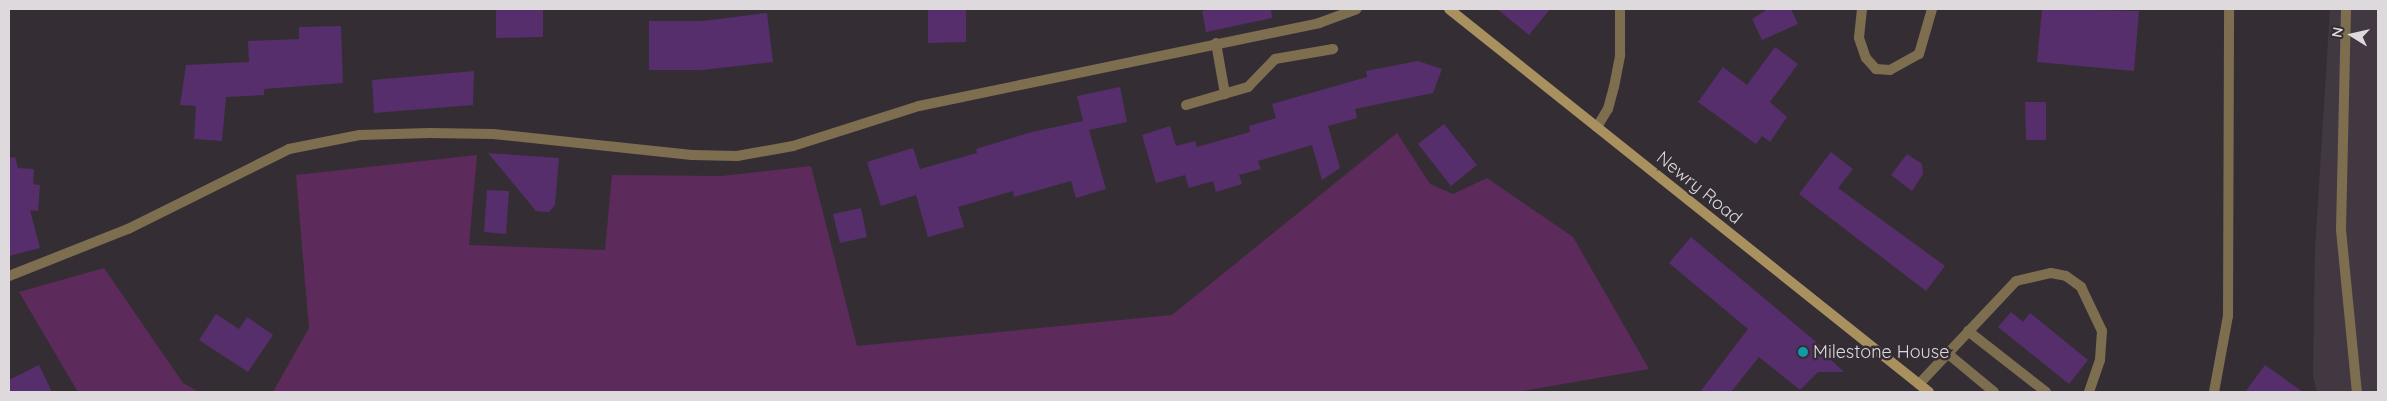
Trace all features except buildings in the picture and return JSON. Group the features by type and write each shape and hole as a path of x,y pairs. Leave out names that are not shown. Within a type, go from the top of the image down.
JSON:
{"main road":[{"name":"Newry Road","path":"1449,9 1929,392"}],"street":[{"path":"9,276 128,229 298,147 360,135 439,133 737,156 793,146 919,106 1319,23 1357,9"},
{"path":"1597,127 1608,109 1614,87 1620,54 1620,9"},
{"path":"1862,9 1859,38 1866,58 1876,69 1890,70 1919,54 1932,9"},
{"path":"2214,392 2228,316 2229,9"},
{"path":"2346,9 2341,230 2357,392"},
{"path":"1216,43 1224,94"},
{"path":"1186,105 1248,87 1276,59 1333,49"},
{"path":"1919,384 2016,281 2035,274 2066,276 2081,287 2102,331 2100,360 2089,392"},
{"path":"1968,331 2046,392"},
{"path":"1947,353 1994,392"}],"shaded area":[{"path":"2330,9 2378,9 2378,392 2317,392 2313,377 2315,249"},
{"path":"1397,133 1430,184 1453,194 1487,178 1573,237 1649,369 1517,392 273,392 309,328 296,175 477,155 469,245 605,250 612,175 722,176 811,166 857,346 1172,315"},
{"path":"104,268 183,383 199,392 78,392 19,292"}],"place":[{"name":"Milestone House","path":"1803,352"}]}
